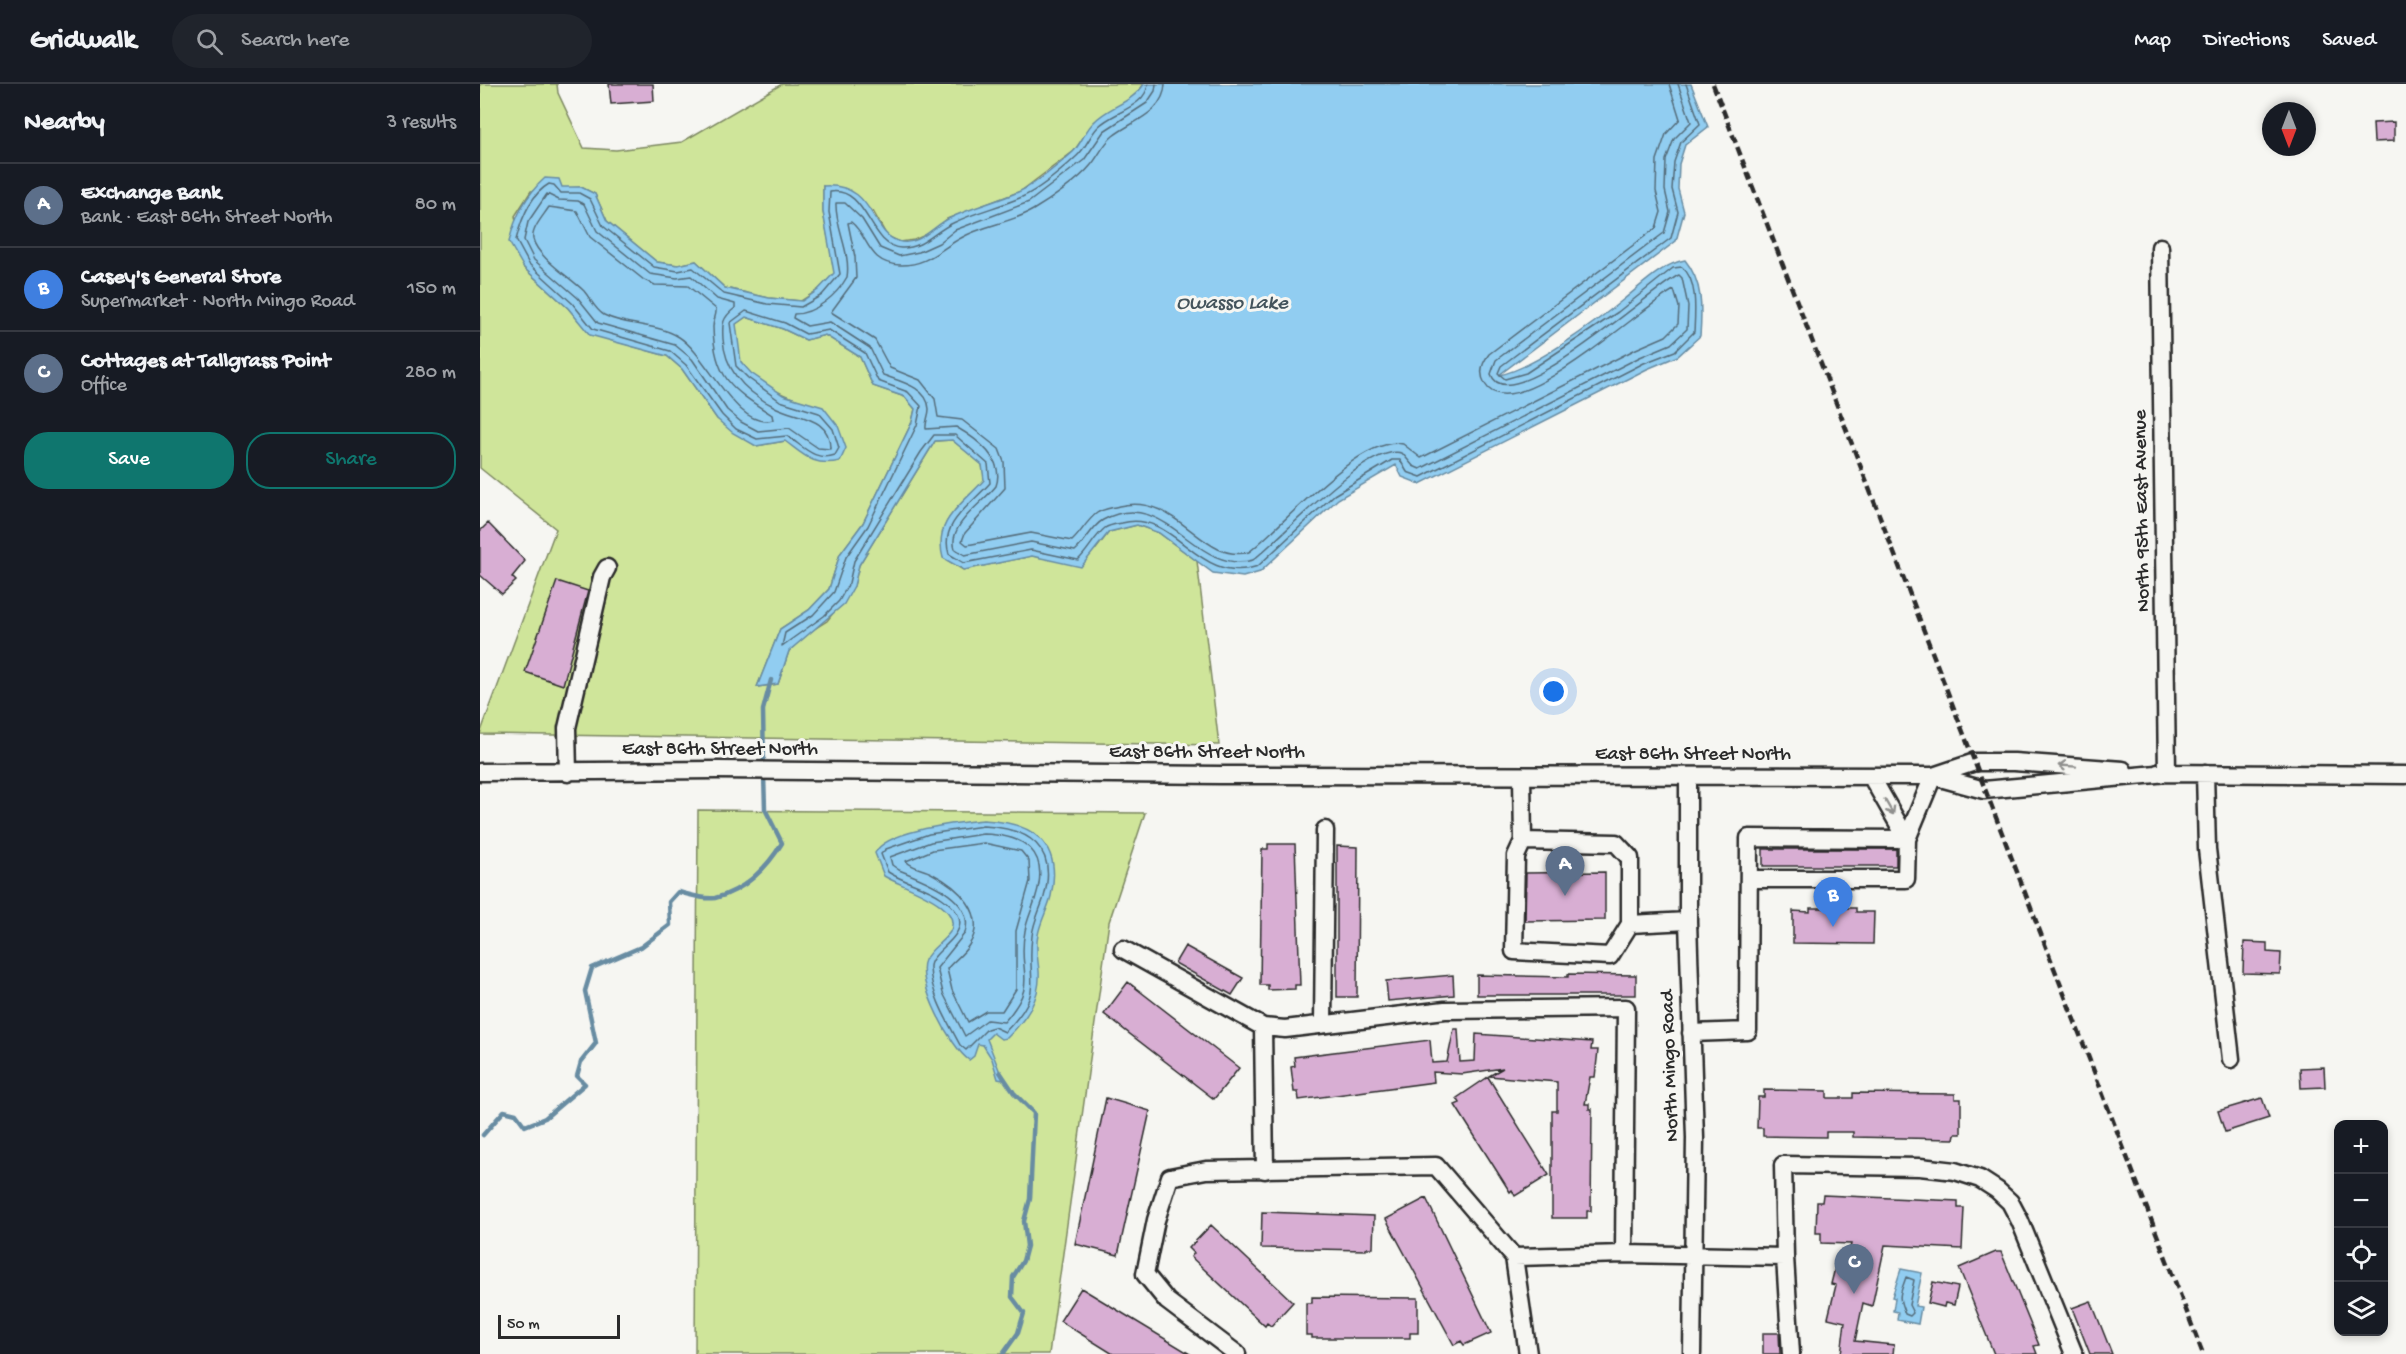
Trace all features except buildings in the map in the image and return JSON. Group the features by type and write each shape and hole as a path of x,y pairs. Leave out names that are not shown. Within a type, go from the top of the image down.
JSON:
{"street":[{"name":"North 95th East Avenue","path":"2160,247 2167,773"},
{"path":"568,773 567,728 602,577 607,568"},
{"name":"East 86th Street North","path":"1933,776 1975,762 2014,762 2167,773 2406,775"},
{"name":"East 86th Street North","path":"480,772 798,770 1522,776 1933,776 1984,790 2167,773"},
{"path":"2205,773 2207,849 2231,1059"},
{"path":"1522,776 1523,841 1515,856 1514,951 1610,956 1630,924 1631,867 1624,849 1616,843 1523,841"},
{"name":"North Mingo Road","path":"1688,776 1688,921 1695,1256 1692,1354"},
{"path":"1871,776 1907,839"},
{"path":"1749,879 1906,879 1907,839 1933,776"},
{"path":"1323,1024 1325,830"},
{"path":"1691,1034 1748,1031 1749,838 1907,839"},
{"path":"1630,924 1688,921"},
{"path":"1124,949 1263,1027 1285,1029 1445,1010 1626,1008 1624,1254"},
{"path":"1263,1027 1265,1170"},
{"path":"1791,1354 1785,1257 1783,1164 1920,1167 1955,1171 1980,1179 2010,1202 2074,1354"},
{"path":"1237,1354 1167,1301 1145,1274 1156,1220 1170,1177 1206,1170 1436,1166 1514,1257 1528,1354"},
{"path":"1514,1257 1624,1254 1785,1257"}],"green space":[{"path":"480,84 557,84 558,93 584,148 616,150 682,142 782,84 1144,84 1128,101 1094,122 1074,151 1021,191 947,219 932,232 914,240 900,242 887,236 873,211 823,186 823,212 835,273 818,290 801,301 769,298 725,288 696,261 678,265 657,262 607,221 595,194 581,187 531,191 515,216 524,268 568,308 590,334 667,356 682,369 717,419 756,446 785,441 801,401 760,381 741,362 737,348 736,324 746,317 783,329 806,340 825,335 860,357 873,386 905,397 915,409 912,422 863,523 840,554 829,589 809,610 780,629 757,687 778,684 789,651 806,634 827,621 854,586 859,565 935,441 952,440 982,464 985,480 952,514 943,533 944,558 963,570 1032,556 1054,560 1096,549 1109,532 1137,525 1159,533 1197,561 1219,745 480,734 556,529 480,468"},
{"path":"698,810 1145,813 1109,922 1049,1354 695,1354"}],"water":[{"name":"Owasso Lake","path":"1144,84 1691,84 1708,127 1685,145 1679,164 1678,189 1684,212 1676,241 1499,375 1529,364 1564,343 1661,270 1685,260 1695,277 1700,296 1700,336 1678,356 1647,369 1420,484 1402,477 1396,465 1338,499 1260,572 1243,577 1213,573 1159,533 1137,525 1109,532 1081,567 1032,556 964,570 943,558 942,533 952,514 984,480 982,465 952,440 935,441 859,565 854,586 844,604 789,651 778,684 757,687 780,629 809,610 829,589 840,554 863,523 912,422 915,409 905,397 873,386 860,357 825,335 806,340 783,329 746,317 736,324 741,362 751,373 783,395 823,407 838,426 846,448 840,461 823,463 810,459 785,441 756,446 733,433 717,419 682,369 667,356 590,335 568,308 524,268 509,242 514,223 527,199 545,178 559,179 562,187 581,187 595,194 607,221 657,262 678,265 696,261 725,288 769,298 802,301 818,290 834,273 823,212 823,186 840,187 853,192 862,200 889,236 898,241 919,239 950,218 1018,192 1039,180 1073,152 1091,125 1133,96"},
{"path":"983,820 1016,825 1040,839 1048,849 1054,877 1051,896 1037,940 1039,981 1035,999 1026,1016 1007,1038 1001,1039 993,1033 987,1039 1003,1080 998,1079 992,1059 983,1045 978,1044 974,1056 969,1060 953,1042 936,1013 925,983 923,970 925,960 950,932 952,922 948,913 929,898 884,876 875,853 882,845 907,833"},
{"path":"1901,1269 1922,1273 1915,1306 1921,1307 1918,1324 1897,1320 1898,1312 1893,1311 1895,1298 1892,1297"}],"waterway":[{"path":"764,767 763,710 771,680"},
{"path":"483,1135 504,1111 516,1114 525,1126 545,1118 585,1084 577,1076 581,1062 596,1043 585,991 592,968 641,947 670,925 669,902 678,892 715,898 736,890 762,870 782,843 765,809 764,775"},
{"path":"1000,1072 1014,1093 1034,1113 1030,1199 1024,1221 1027,1246 1023,1261 1013,1277 1012,1297 1024,1313 1018,1333 1003,1354"}],"railway":[{"path":"1713,84 2203,1354"}],"place":[{"name":"Exchange Bank","path":"1565,896"},
{"name":"Casey's General Store","path":"1833,927"},
{"name":"Cottages at Tallgrass Point","path":"1854,1294"}]}
